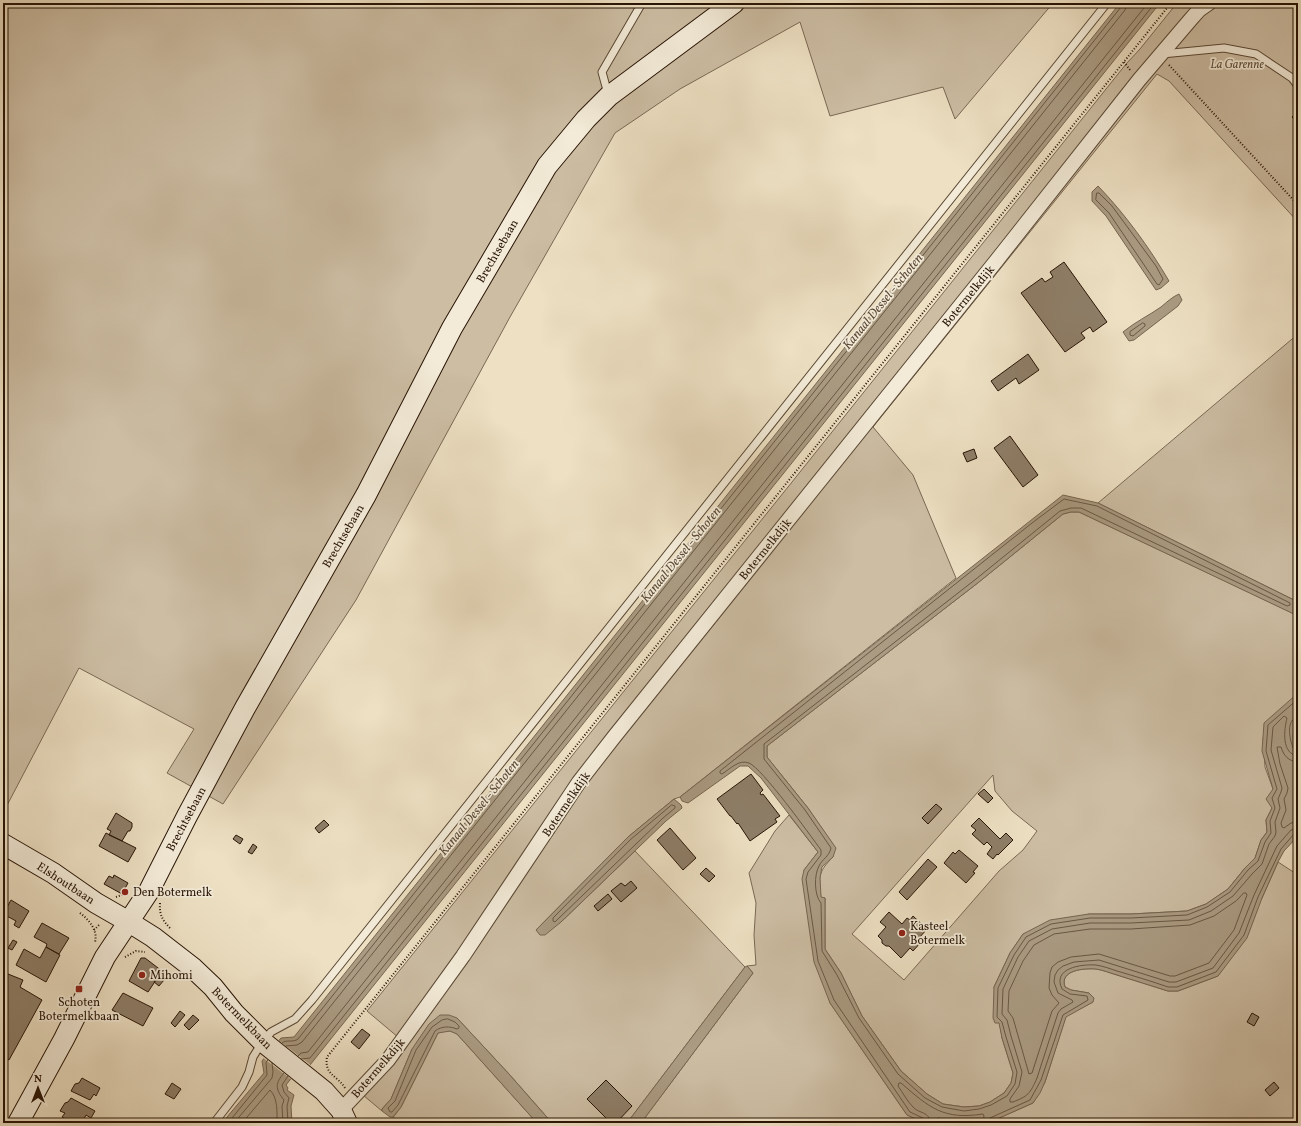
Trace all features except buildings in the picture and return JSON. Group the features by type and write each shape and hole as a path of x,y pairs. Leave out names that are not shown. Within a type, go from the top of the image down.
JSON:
{"main road":[{"name":"Brechtsebaan","path":"18,1123 64,1039 105,957 149,891 186,816 245,708 366,495 452,328 547,166 567,141 609,96 734,3"},
{"name":"Elshoutbaan","path":"3,844 53,874 96,903 129,922"},
{"name":"Botermelkbaan","path":"129,922 153,937 213,987 234,1012 266,1045 329,1096 344,1117"}],"street":[{"name":"Botermelkdijk","path":"344,1117 463,956 579,782 1160,55 1195,14 1209,3"}],"lane":[{"path":"609,96 602,72 642,3"},
{"path":"214,1123 242,1087 255,1054 266,1045 271,1032 295,1019 312,1000 1107,3"},
{"path":"1160,55 1224,48 1256,54 1292,78 1298,86"}],"path":[{"path":"344,1117 347,1092 344,1086 328,1071 326,1064 327,1057 1171,3"},
{"path":"1160,55 1298,205"},
{"path":"115,898 127,894 130,891"},
{"path":"94,930 102,921"},
{"path":"126,956 132,952 140,951"}],"green space":[{"path":"3,3 1053,3 955,119 943,87 830,116 800,22 680,89 615,133 510,317 356,600 223,804 167,773 194,729 79,668 3,813"},
{"name":"La Garenne","path":"1177,3 1298,3 1298,222 1169,81 1157,74 873,427 913,475 956,578 680,797 674,799 628,837 536,930 540,934 561,922 635,851 745,967 627,1123 552,1123 457,1018 412,1049 391,1099 382,1111 363,1095 405,1043 367,1011 1126,64"},
{"path":"1298,334 1298,602 1098,503"},
{"path":"1079,512 1297,615 1298,693 1263,738 1265,767 1273,789 1272,808 1266,820 1267,832 1261,840 1255,858 1228,889 1206,904 1187,911 1131,914 1089,914 1023,934 1010,953 994,987 1002,1038 1013,1073 1011,1083 1004,1093 990,1102 979,1106 964,1107 943,1104 927,1094 901,1071 862,1016 841,973 825,949 825,898 821,898 820,876 824,867 833,857 830,840 808,808 767,757 767,746 979,582 1063,514","holes":["993,775 995,791 1012,811 1037,831 1023,850 999,871 904,980 852,934"]},
{"path":"789,815 818,852 804,870 830,1003 907,1115 925,1123 641,1123 753,973 747,966 756,965 754,935 756,903 749,873 775,831"},
{"path":"1278,862 1298,875 1298,1123 988,1123 1033,1103 1045,1082 1066,1016 1093,1002 1089,993 1071,990 1065,987 1064,981 1069,974 1079,970 1096,969 1168,991 1178,991 1218,976 1262,898"},
{"path":"446,1031 457,1034 537,1123 389,1123 401,1107 438,1033"}],"water":[{"name":"Kanaal Dessel - Schoten","path":"1120,3 1160,3 310,1065 304,1062 286,1085 288,1088 287,1090 294,1095 291,1106 292,1123 222,1123 264,1073 262,1061 281,1038 294,1037"},
{"path":"1098,186 1127,219 1161,268 1169,281 1161,288 1156,290 1106,216 1092,201 1092,192"},
{"path":"1179,294 1182,300 1178,306 1134,340 1129,341 1123,332"},
{"path":"1063,495 1098,503 1298,602 1298,616 1079,512 1071,512 1063,514 979,582 767,746 767,757 808,808 836,848 833,857 822,867 820,878 821,897 825,898 825,949 841,973 862,1016 901,1071 927,1094 943,1104 964,1107 979,1106 990,1102 1004,1093 1011,1083 1013,1073 999,1023 995,1023 993,1018 994,987 1010,953 1023,934 1050,920 1089,914 1131,914 1187,911 1206,904 1228,889 1255,858 1261,840 1267,832 1266,820 1272,808 1266,799 1273,789 1262,751 1264,723 1298,693 1298,720 1295,723 1293,737 1298,752 1298,836 1284,851 1278,862 1262,898 1247,938 1218,976 1178,991 1168,991 1096,969 1074,971 1066,977 1064,981 1065,987 1071,990 1089,993 1094,998 1093,1002 1066,1017 1045,1082 1033,1103 988,1123 925,1123 907,1115 830,1003 814,962 802,879 804,870 818,852 761,778 748,766 740,766 688,803 682,801 680,797"},
{"path":"674,799 681,805 682,808 666,821 561,922 545,935 540,935 536,930 628,837"},
{"path":"747,966 753,973 641,1123 627,1123 745,967"},
{"path":"440,1015 449,1015 457,1018 552,1123 537,1123 457,1034 450,1031 438,1033 401,1107 393,1117 390,1117 382,1111 391,1099 412,1049 429,1024"}],"pier":[{"path":"277,1039 312,1066 309,1067 305,1064 292,1080 262,1057"}],"place":[{"name":"Den Botermelk","path":"125,892"},
{"name":"Kasteel Botermelk","path":"902,933"},
{"name":"Mihomi","path":"142,975"},
{"name":"Schoten Botermelkbaan","path":"79,989"}]}
